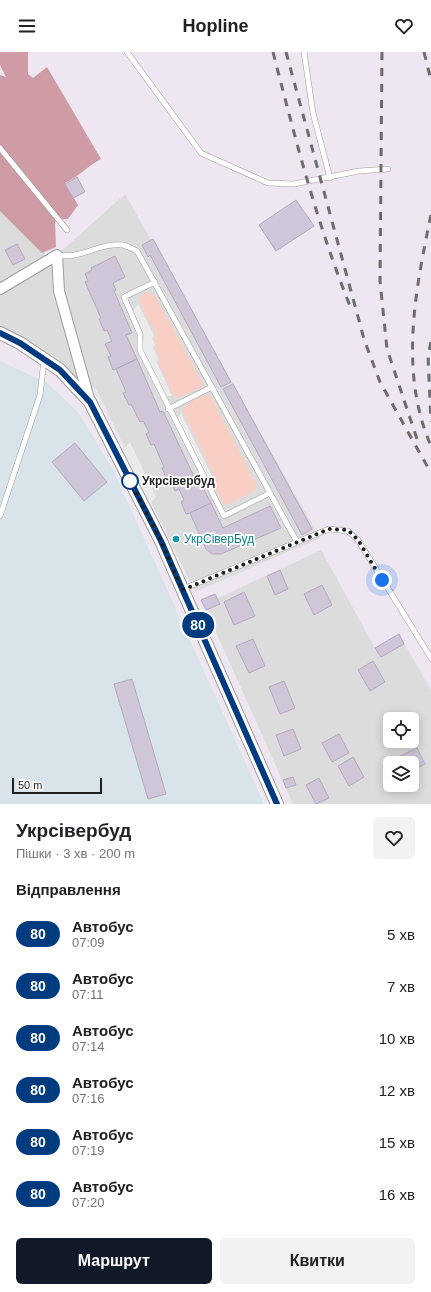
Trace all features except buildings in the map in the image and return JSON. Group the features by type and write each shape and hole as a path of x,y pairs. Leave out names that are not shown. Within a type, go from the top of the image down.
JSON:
{"street":[{"path":"0,289 57,255 60,291 90,402 161,541 277,804"},
{"path":"0,333 20,343 60,370 90,402"}],"lane":[{"path":"126,52 201,153 268,183 294,184 359,171 388,169"},
{"path":"304,52 313,112 330,178"},
{"path":"0,148 67,230"},
{"path":"57,255 68,257 110,246 123,245 137,251 297,542"},
{"path":"155,282 124,297 140,334 140,350 168,409 224,516 270,493"},
{"path":"0,516 40,395 44,359"},
{"path":"168,409 212,387"},
{"path":"182,590 329,529 348,530 358,540 431,658"}],"shaded area":[{"path":"0,52 28,52 28,74 33,78 47,67 101,159 65,183 78,205 68,219 58,219 55,222 56,247 42,253 0,211 0,75 6,77 0,65"},
{"path":"0,165 50,229 43,258 0,283"},
{"path":"125,194 320,538 195,592 96,389 0,331 0,289 57,255"},
{"path":"144,293 150,293 155,296 203,384 200,388 178,398 174,396 158,362 160,358 155,348 157,345 154,339 156,335 140,303 140,297"},
{"path":"138,304 154,335 152,338 155,345 153,348 158,358 157,363 172,396 164,396 142,349 144,335 133,311"},
{"path":"0,361 47,383 79,413 114,472 264,804 0,804"},
{"path":"205,395 211,397 257,486 254,491 229,504 223,503 212,481 214,476 183,411 186,404"},
{"path":"181,413 212,476 208,481 177,420"},
{"path":"130,442 156,497 149,505 123,450"},
{"path":"321,550 375,648 399,634 431,690 431,804 293,804 206,610 218,598"}],"railway":[{"path":"273,52 298,149 317,212 350,306"},
{"path":"286,52 364,339 380,382 431,473"},
{"path":"382,52 380,281 387,349 418,442"},
{"path":"424,52 431,80"},
{"path":"431,215 420,273 413,332 415,390 421,418 431,446"},
{"path":"431,342 428,356 431,422"}],"bus line":[{"name":"80","path":"0,333 20,343 60,370 76,385 90,402 161,541 277,804"}],"place":[{"name":"Укрсівербуд","path":"130,481"},
{"name":"УкрСіверБуд","path":"176,539"}],"route":[{"path":"130,481 161,541 182,590 329,529 348,530 358,540 382,580"}]}
